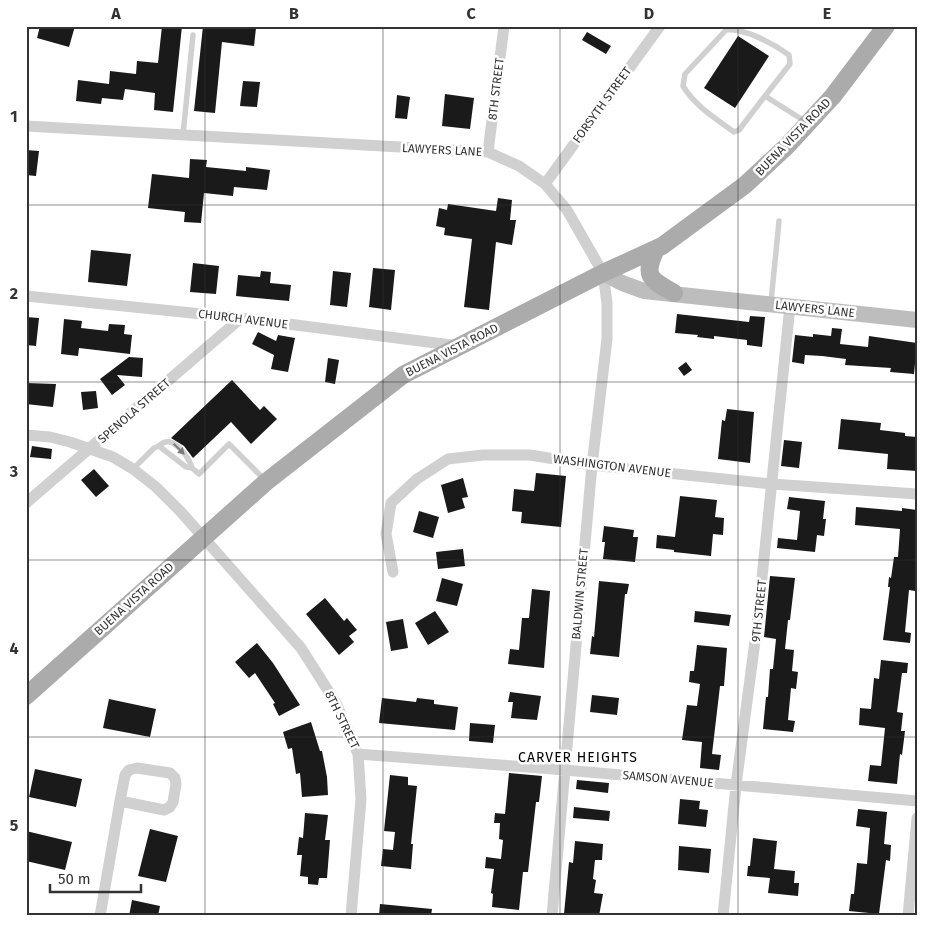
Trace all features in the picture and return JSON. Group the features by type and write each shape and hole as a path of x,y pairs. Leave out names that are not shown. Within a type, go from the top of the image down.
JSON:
{"main road":[{"name":"BUENA VISTA ROAD","path":"26,696 266,482 403,375 602,273 662,246 745,186 787,146 833,96 886,26"},
{"path":"656,249 650,261 649,271 653,281 674,293"}],"street":[{"name":"8TH STREET","path":"488,152 504,26"},
{"name":"FORSYTH STREET","path":"544,184 660,26"},
{"name":"LAWYERS LANE","path":"26,126 488,152 519,166 544,184 567,210 602,273 622,283 644,290 917,320"},
{"name":"BALDWIN STREET","path":"552,916 592,465 607,339 607,303 602,273"},
{"name":"CHURCH AVENUE","path":"26,296 241,318 459,346"},
{"name":"9TH STREET","path":"722,916 736,785 757,626 790,306"},
{"name":"SPENOLA STREET","path":"26,503 241,318"},
{"name":"8TH STREET","path":"26,434 50,437 90,448 113,457 133,469 156,487 181,512 301,648 336,703 358,754 362,799 351,916"},
{"name":"WASHINGTON AVENUE","path":"393,572 386,534 391,503 417,479 448,459 484,455 530,455 592,465 772,484 917,494"},
{"name":"SAMSON AVENUE","path":"358,754 917,801"},
{"path":"100,916 120,801 125,776 129,770 137,768 170,773 175,778 173,802 170,807 164,810 120,801"},
{"path":"908,916 917,818"}],"lane":[{"path":"734,29 774,44 789,55 790,64 765,96 739,130 734,132 689,97 683,86 685,74 726,30 734,29"},
{"path":"183,135 193,35"},
{"path":"765,96 808,123"},
{"path":"771,304 779,221"},
{"path":"133,469 154,448 165,442 175,444 190,461 192,468"},
{"path":"159,446 186,467 192,468 199,474 229,444 266,482"}],"building":[{"path":"40,26 75,26 69,47 37,38"},
{"path":"162,26 182,26 173,112 154,110 155,93 125,89 123,100 102,98 101,104 76,101 78,80 109,84 110,71 136,74 137,61 158,63"},
{"path":"203,26 256,28 254,46 222,42 215,113 194,111"},
{"path":"587,32 611,46 606,54 582,40"},
{"path":"738,36 769,56 735,108 704,88"},
{"path":"243,81 260,82 257,107 240,106"},
{"path":"445,94 474,98 470,129 442,126"},
{"path":"397,95 410,97 407,119 395,118"},
{"path":"26,150 39,151 36,176 26,175"},
{"path":"190,159 207,160 206,167 246,171 246,167 270,170 267,190 234,187 233,196 204,193 201,223 184,222 185,212 148,208 152,174 189,178"},
{"path":"498,198 512,200 510,220 516,220 512,245 496,242 489,310 464,307 472,239 444,235 445,228 436,226 439,208 447,210 448,204 496,211"},
{"path":"91,250 131,254 127,286 88,282"},
{"path":"193,263 219,266 216,294 190,292"},
{"path":"373,268 395,270 391,310 369,307"},
{"path":"261,271 271,272 270,283 291,285 289,301 236,296 238,275 260,277"},
{"path":"333,271 351,273 347,307 330,305"},
{"path":"677,314 749,322 750,316 765,317 762,347 747,345 747,340 714,336 714,339 697,337 698,335 675,333"},
{"path":"26,317 39,318 36,346 26,345"},
{"path":"64,319 82,321 81,328 108,331 109,324 125,325 124,334 132,335 130,354 79,348 78,356 61,354"},
{"path":"832,328 842,329 840,344 868,347 869,336 917,343 914,374 890,372 891,368 845,365 846,359 822,356 805,355 804,364 792,362 795,335 831,336"},
{"path":"258,332 276,341 278,335 295,338 288,372 271,369 274,355 252,344"},
{"path":"129,357 143,358 142,377 117,375 125,385 112,395 100,379"},
{"path":"328,358 339,360 335,384 325,382"},
{"path":"686,362 692,370 684,376 678,368"},
{"path":"232,380 260,410 264,406 277,419 251,444 231,422 193,458 184,446 171,438"},
{"path":"26,383 56,384 53,407 26,404"},
{"path":"96,391 98,408 83,410 81,392"},
{"path":"727,409 754,412 750,463 718,459 722,420 725,421"},
{"path":"841,419 881,423 880,430 905,433 905,436 917,437 917,471 887,469 888,454 838,449"},
{"path":"784,440 802,442 799,468 781,466"},
{"path":"32,446 52,449 51,459 30,457"},
{"path":"94,469 109,486 96,497 81,480"},
{"path":"536,473 566,476 561,527 521,523 522,512 512,511 514,489 534,491"},
{"path":"463,478 468,497 462,498 465,508 448,513 441,485"},
{"path":"680,496 717,500 715,517 724,518 723,535 713,534 711,556 656,548 657,535 675,537"},
{"path":"789,497 825,501 823,519 826,519 824,536 817,535 815,552 777,548 778,538 797,540 800,511 787,509"},
{"path":"856,507 902,511 902,508 917,510 917,575 915,591 909,590 905,632 911,633 910,643 883,640 890,587 888,587 889,577 891,578 894,557 898,557 900,529 855,525"},
{"path":"419,511 439,517 433,538 413,532"},
{"path":"604,526 634,530 633,537 638,537 635,562 603,559 605,542 602,542"},
{"path":"463,549 465,566 438,569 436,552"},
{"path":"770,576 795,578 785,649 794,650 792,671 798,672 796,689 791,688 788,720 795,721 793,732 763,729 770,669 773,669 776,639 764,637"},
{"path":"442,578 463,584 457,606 436,601"},
{"path":"599,581 629,584 627,594 625,594 619,657 590,654 592,636 594,637"},
{"path":"532,589 550,591 544,668 508,664 510,649 519,650 522,618 529,618"},
{"path":"325,598 344,621 347,618 357,630 349,636 354,642 339,655 306,614"},
{"path":"435,611 449,632 428,645 415,623"},
{"path":"695,611 731,615 729,626 694,622"},
{"path":"403,619 408,648 391,651 386,622"},
{"path":"257,643 273,663 300,705 279,716 273,704 275,703 255,673 249,678 235,662"},
{"path":"697,645 727,648 724,686 720,686 712,754 721,755 719,770 700,768 702,742 682,740 687,705 697,706 700,684 689,682 690,671 694,671"},
{"path":"881,660 908,663 907,673 902,673 897,712 903,713 901,731 905,731 902,755 900,754 897,784 868,781 870,765 881,766 885,728 859,725 860,708 871,709 874,678 879,679"},
{"path":"510,692 541,696 537,720 511,718 513,702 508,702"},
{"path":"592,695 619,698 617,715 590,712"},
{"path":"382,698 416,702 417,698 434,700 434,704 458,707 455,730 379,723"},
{"path":"109,699 156,709 150,737 103,728"},
{"path":"311,722 320,751 322,751 328,795 302,797 300,773 296,774 292,748 288,749 283,732"},
{"path":"470,723 495,725 493,743 469,741"},
{"path":"35,769 82,779 76,807 29,797"},
{"path":"509,773 542,776 539,802 536,802 528,872 523,872 519,910 492,907 493,894 491,893 494,869 485,868 486,857 501,859 503,840 499,839 500,823 494,823 495,813 505,814"},
{"path":"390,775 408,777 408,785 417,786 411,844 413,844 411,869 381,866 383,849 393,850 395,832 384,831"},
{"path":"577,780 609,783 608,793 576,789"},
{"path":"680,799 700,801 699,809 708,810 706,827 678,824"},
{"path":"574,807 610,811 609,821 573,818"},
{"path":"858,809 887,812 884,844 891,845 890,861 886,860 879,914 849,911 851,894 854,894 857,863 867,864 870,828 856,826"},
{"path":"305,813 328,815 325,840 330,840 327,878 319,878 318,885 308,884 308,877 300,876 302,855 297,855 299,837 303,838"},
{"path":"150,829 178,836 166,882 138,876"},
{"path":"26,831 72,842 65,870 26,861"},
{"path":"753,838 777,841 774,869 795,871 794,883 799,883 798,896 768,893 770,878 747,876"},
{"path":"575,841 603,844 602,860 595,860 593,879 596,880 594,893 603,894 599,916 564,914 569,862 573,863"},
{"path":"679,846 711,849 709,873 678,870"},
{"path":"132,900 160,906 158,916 129,916"},
{"path":"380,904 432,909 431,916 379,916"}],"district":[{"name":"CARVER HEIGHTS","path":"578,757"}]}
